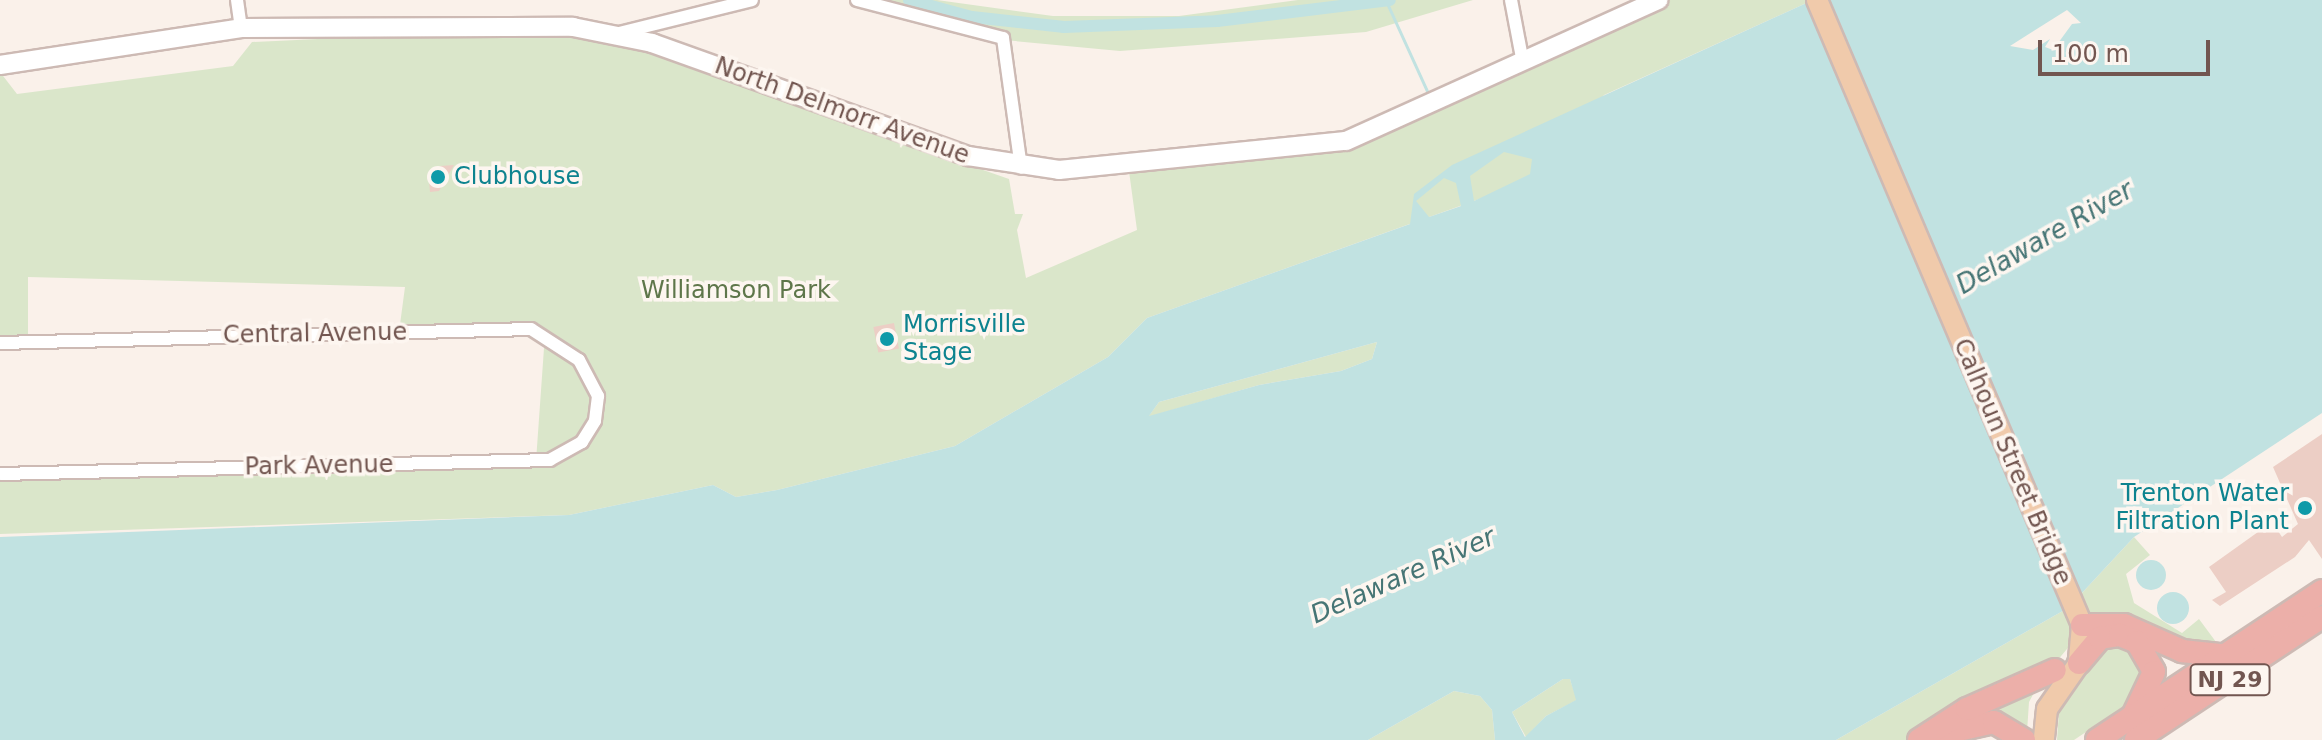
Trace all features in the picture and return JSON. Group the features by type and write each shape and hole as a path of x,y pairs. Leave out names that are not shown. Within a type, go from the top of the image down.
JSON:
{"highway":[{"name":"NJ 29","path":"2143,732 2229,656 2322,591"},
{"name":"NJ 29","path":"2097,740 2143,732 2322,617"},
{"path":"2081,625 2124,625 2182,651 2229,656"},
{"path":"2079,663 2106,636 2126,636 2146,651 2151,685 2143,732"},
{"path":"1919,740 1967,709 2055,670"},
{"path":"1934,740 1985,721 2001,723 2024,740"}],"main road":[{"name":"North Delmorr Avenue","path":"0,65 241,28 535,25 615,34 968,156 1021,168 1320,148 1373,132 1659,0"},
{"name":"Calhoun Street Bridge","path":"1817,0 2081,625"},
{"path":"2044,740 2047,709 2079,663 2081,625"},
{"path":"2033,740 2035,708 2081,625"}],"street":[{"path":"237,0 241,28"},
{"path":"615,34 692,5 752,0"},
{"path":"857,0 1003,38 1021,168"},
{"path":"1511,0 1523,63"},
{"name":"Central Avenue","path":"0,343 531,329 569,349 598,396"},
{"name":"Park Avenue","path":"0,474 550,460 582,442 595,421 598,396"}],"green space":[{"path":"862,0 937,0 1053,16 1179,16 1298,0 1473,0 1366,32 1120,51 983,38"},
{"name":"Williamson Park","path":"1660,0 1813,0 1604,95 1550,160 1513,187 1147,318 1108,357 955,446 777,490 736,497 713,485 569,515 0,534 0,476 536,461 545,334 399,332 405,287 28,277 28,343 0,343 0,72 17,94 233,66 252,42 573,27 1009,179 1015,214 1023,214 1017,230 1026,278 1137,230 1128,164 1306,149"},
{"path":"1377,342 1372,359 1341,371 1259,385 1148,417 1159,402"},
{"path":"2134,537 2150,555 2126,574 2134,603 2182,633 2199,619 2219,646 2187,646 2147,622 2072,643 2051,668 1914,740 1836,740 2068,608"},
{"path":"2111,645 2127,647 2145,673 2132,701 2074,740 2057,740 2059,712 2094,655"},
{"path":"2043,676 2029,702 2027,732 1974,716"},
{"path":"1563,679 1570,679 1577,700 1546,716 1526,737 1512,712"},
{"path":"1454,691 1480,696 1492,710 1495,740 1368,740"}],"water":[{"name":"Delaware River","path":"1813,0 2322,0 2322,413 2134,537 2068,608 1836,740 1495,740 1492,710 1480,696 1454,691 1368,740 0,740 0,537 569,515 713,485 736,497 777,490 955,446 1108,357 1147,318 1410,224 1414,194 1452,165","holes":["2067,10 2081,23 2072,24 2053,50 2045,47 2050,39 2033,50 2010,46","1504,152 1532,159 1530,174 1474,201 1470,176","1444,178 1456,183 1461,206 1429,217 1416,201","1377,342 1372,359 1341,371 1259,385 1149,416 1159,402","1563,679 1570,679 1576,700 1546,716 1525,737 1512,712"]},
{"path":"2151,560 2162,564 2166,575 2162,586 2151,590 2140,586 2136,575 2140,564"},
{"path":"2173,592 2185,596 2189,608 2185,620 2173,624 2161,620 2157,608 2161,596"}],"building":[{"name":"Clubhouse","path":"454,165 439,191 430,192 429,180 440,166"},
{"name":"Morrisville Stage","path":"894,323 899,349 878,353 873,327"},
{"name":"Trenton Water Filtration Plant","path":"2322,434 2322,559 2309,540 2295,557 2220,606 2212,600 2226,592 2209,567 2272,522 2282,537 2298,524 2273,467"}],"waterway":[{"path":"909,0 972,17 1064,27 1217,21 1390,0"},
{"path":"1386,1 1428,93"}],"place":[{"name":"Clubhouse","path":"438,177"},
{"name":"Morrisville Stage","path":"887,339"},
{"name":"Trenton Water Filtration Plant","path":"2305,508"}]}
